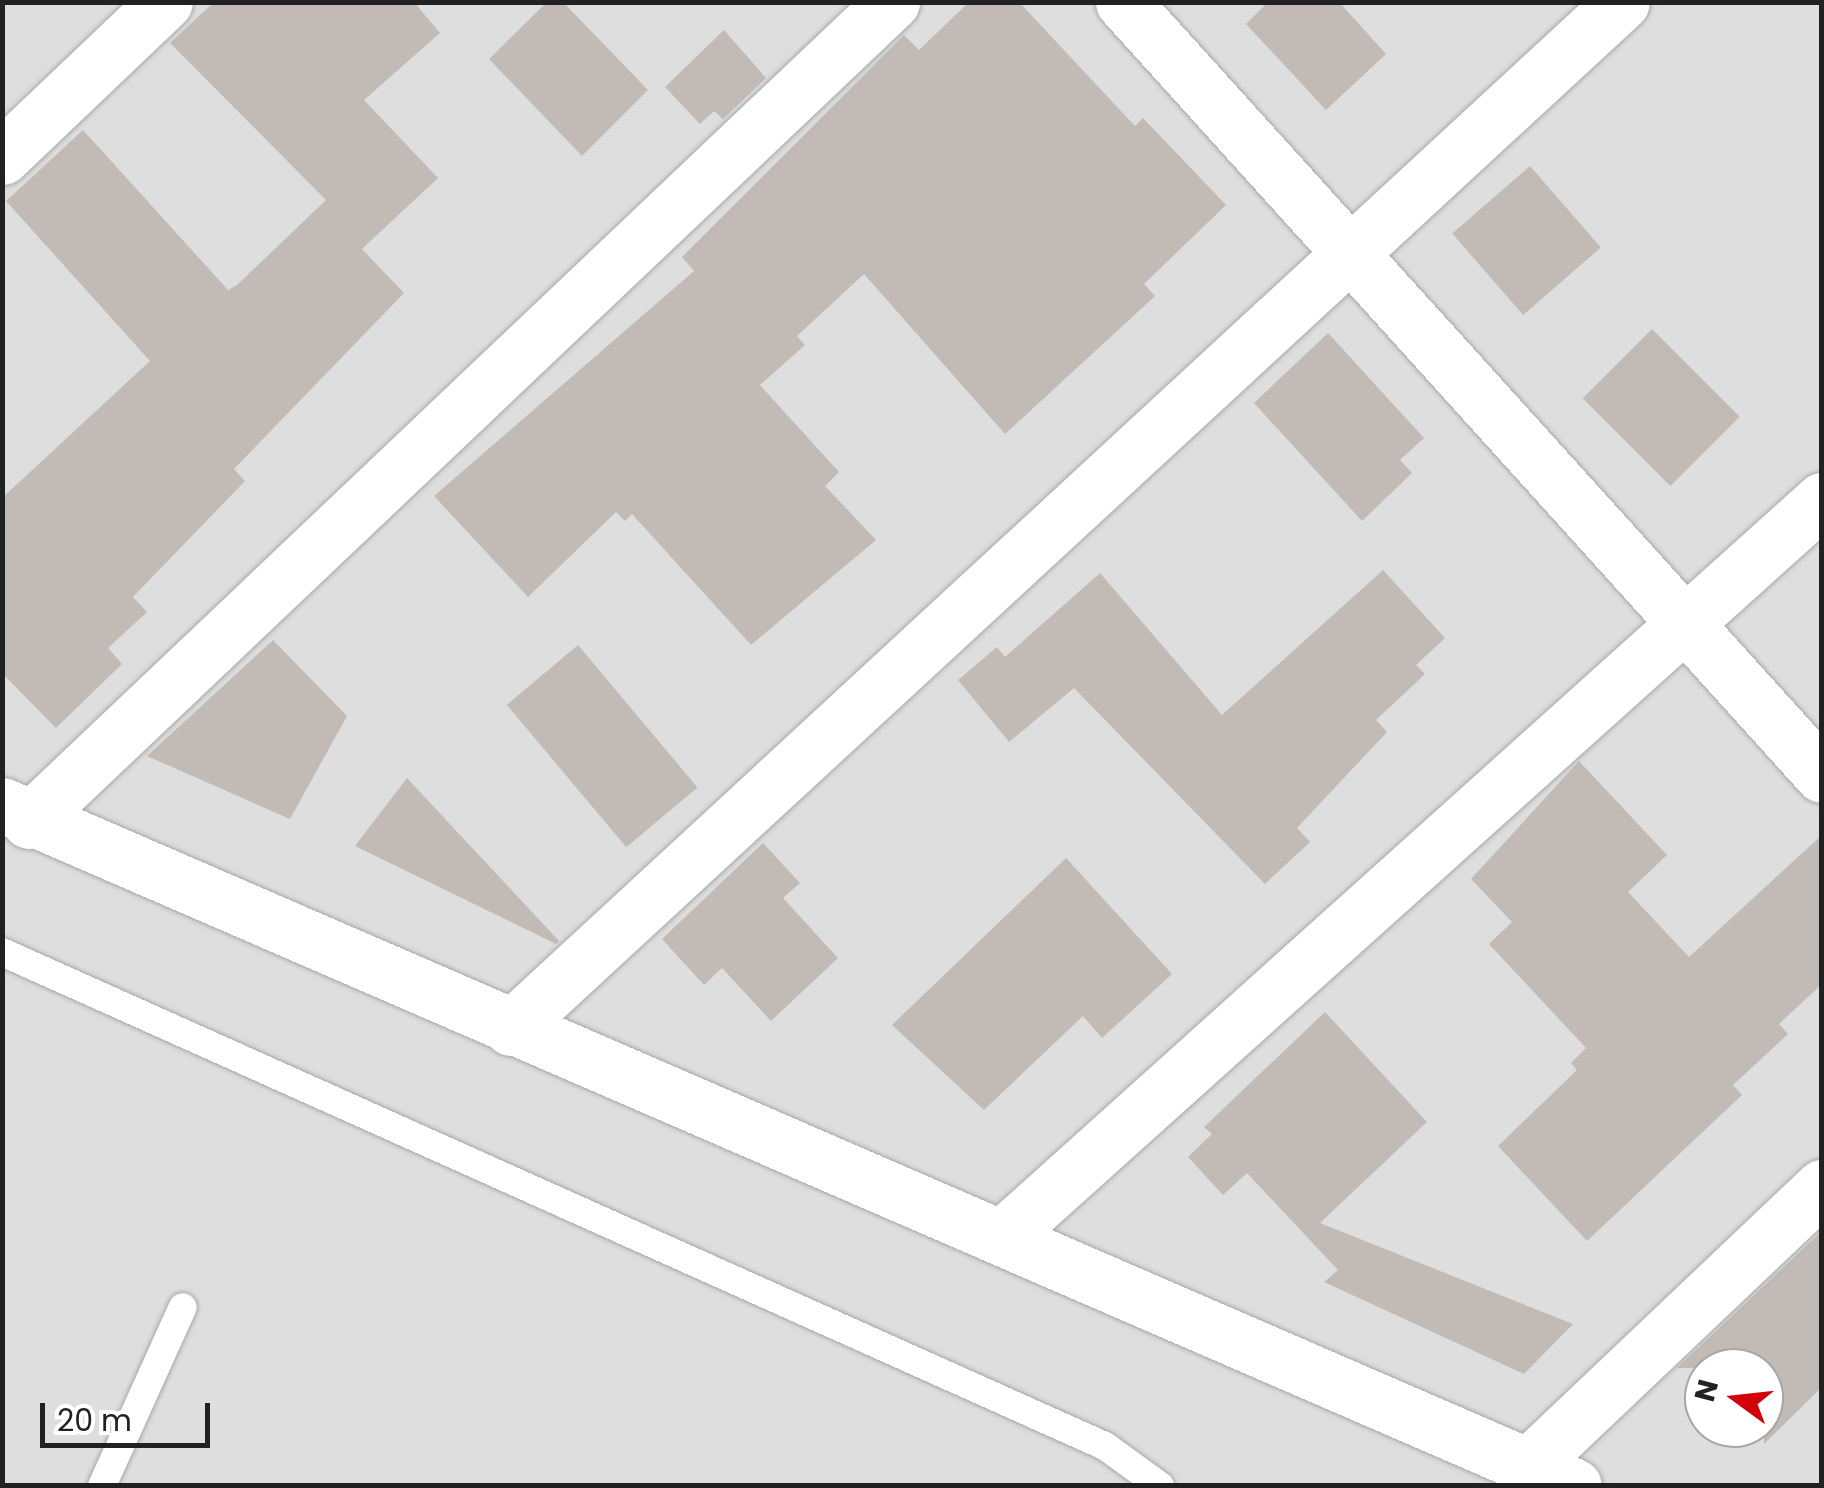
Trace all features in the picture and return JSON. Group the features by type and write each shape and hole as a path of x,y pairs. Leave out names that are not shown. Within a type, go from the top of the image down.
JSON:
{"street":[{"path":"2,157 165,2"},
{"path":"892,2 16,813 1551,1475 1822,1186"},
{"path":"1123,2 1350,256 1692,624 1822,775"},
{"path":"511,1028 1622,2"},
{"path":"1002,1237 1692,624 1822,500"}],"lane":[{"path":"2,952 1104,1446 1160,1486"},
{"path":"102,1486 183,1306"}],"shaded area":[{"path":"3,3 1821,3 1821,1485 3,1486"}],"building":[{"path":"214,2 414,2 440,33 364,100 438,178 362,249 404,293 234,469 245,481 133,597 147,612 108,648 122,664 56,728 2,673 2,498 150,361 6,201 83,130 228,290 326,200 170,43"},
{"path":"547,2 563,2 648,90 582,156 489,59"},
{"path":"969,2 1019,2 1135,126 1143,118 1226,205 1144,284 1155,296 1005,434 864,274 797,336 805,345 760,385 839,472 825,486 876,540 751,645 632,514 625,521 616,512 528,597 434,496 694,271 682,257 904,35 919,50"},
{"path":"1268,2 1339,2 1386,54 1326,110 1246,24"},
{"path":"724,30 766,78 723,119 714,111 700,124 665,87"},
{"path":"1530,166 1601,248 1523,315 1452,234"},
{"path":"1652,329 1740,417 1670,486 1583,398"},
{"path":"1328,333 1424,438 1400,460 1412,473 1362,521 1254,403"},
{"path":"1383,570 1445,638 1416,665 1425,674 1376,720 1387,732 1297,828 1310,842 1265,884 1074,688 1009,742 958,680 997,647 1005,657 1100,573 1222,715"},
{"path":"273,640 347,716 290,819 147,756"},
{"path":"578,645 698,787 626,847 507,705"},
{"path":"1579,761 1667,855 1628,892 1689,957 1822,835 1822,984 1779,1024 1788,1034 1733,1085 1742,1095 1587,1241 1498,1146 1577,1070 1571,1063 1586,1048 1489,944 1512,922 1471,879"},
{"path":"407,778 559,941 556,944 355,846"},
{"path":"763,843 800,883 783,898 838,958 771,1021 722,968 704,985 662,939"},
{"path":"1066,858 1172,974 1102,1038 1083,1016 984,1110 892,1025"},
{"path":"1325,1012 1427,1122 1320,1223 1573,1324 1524,1374 1324,1282 1338,1270 1247,1173 1223,1195 1188,1157 1212,1134 1204,1127"},
{"path":"1822,1231 1822,1387 1784,1424 1784,1348 1698,1348"}]}
